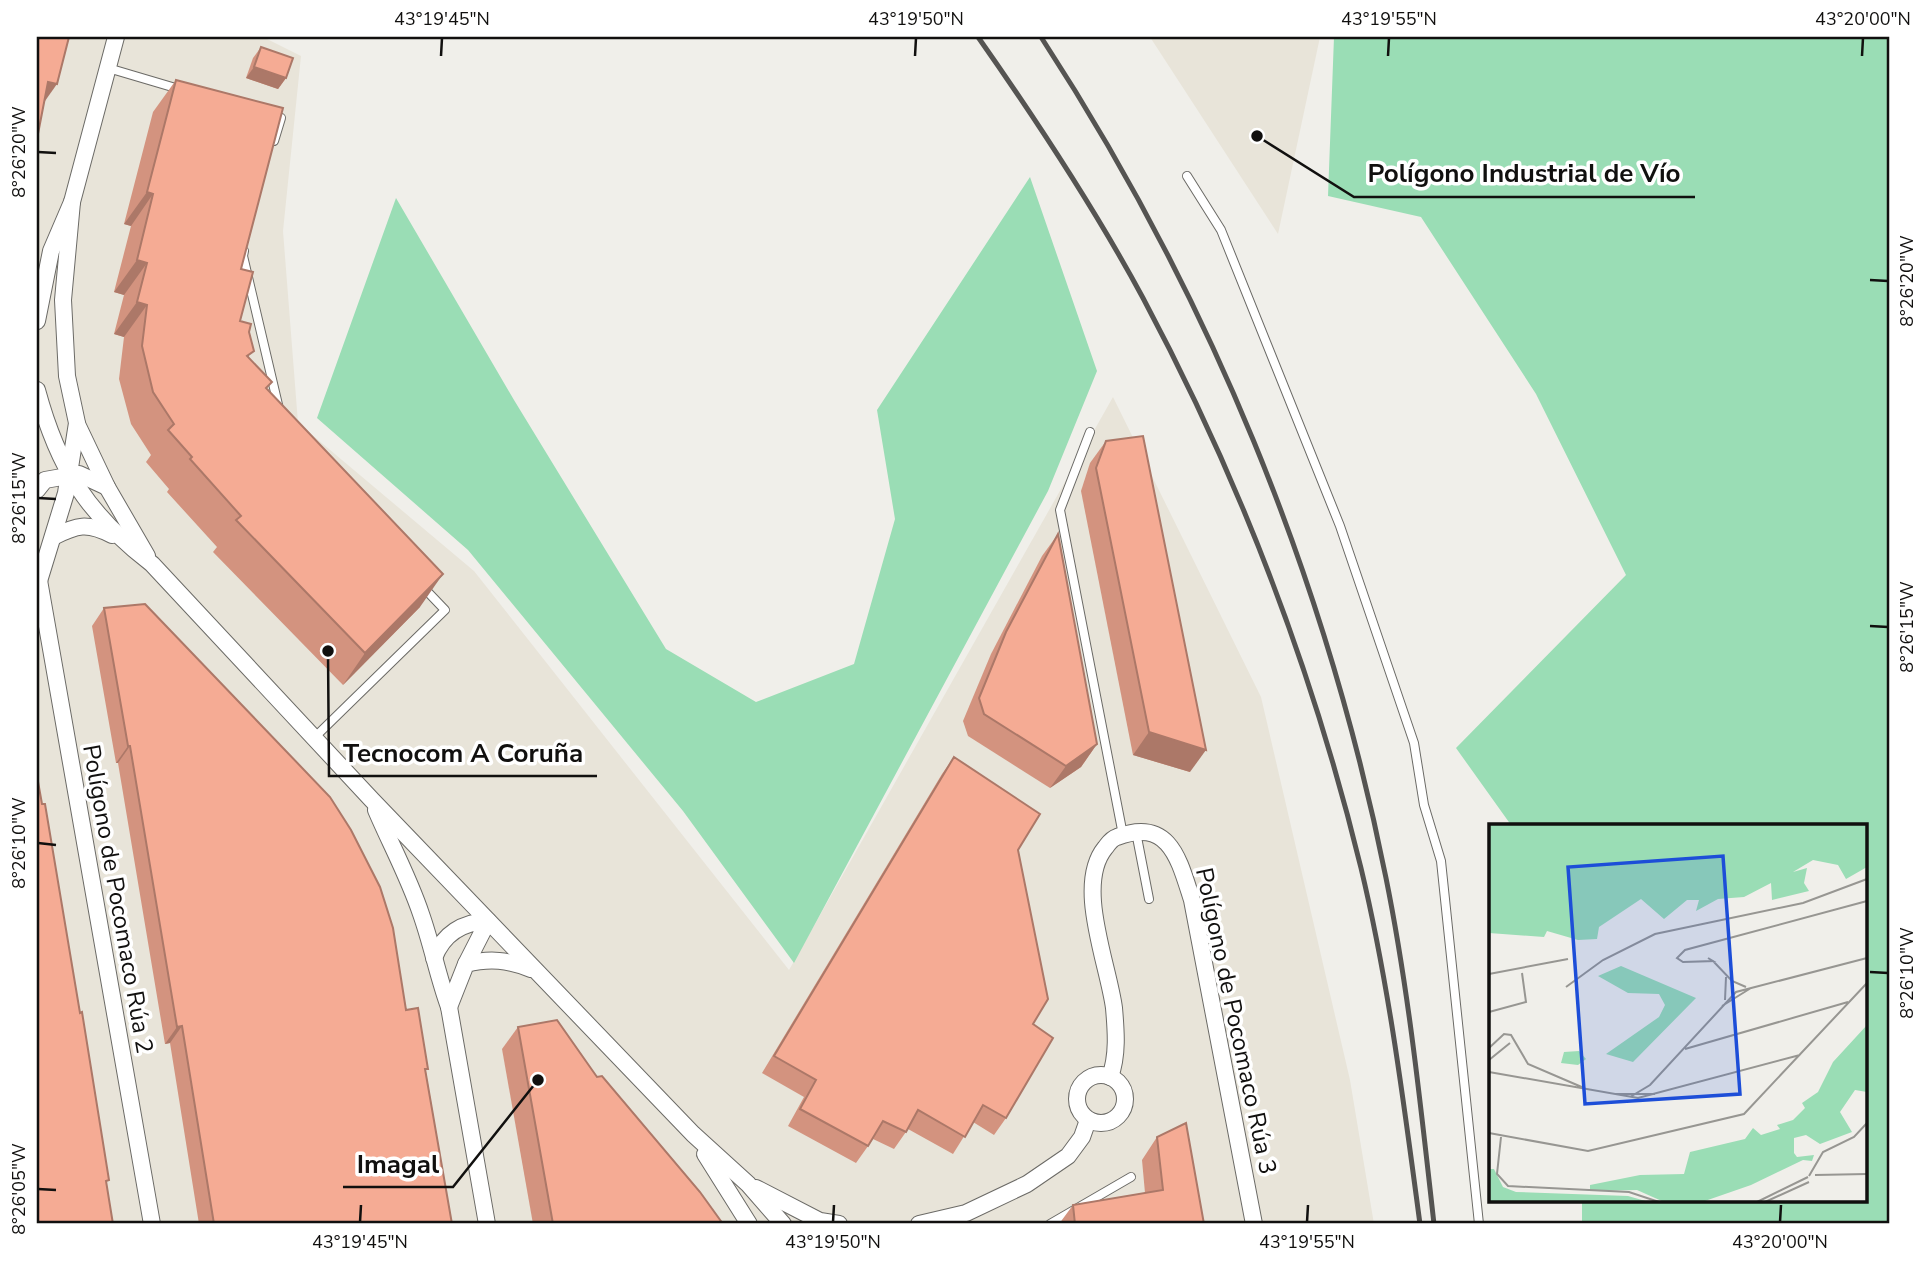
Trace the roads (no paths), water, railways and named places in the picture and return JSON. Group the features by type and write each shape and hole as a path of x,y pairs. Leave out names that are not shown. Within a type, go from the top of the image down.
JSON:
{"street":[{"path":"37,321 51,251 72,202 116,37"},
{"path":"72,202 63,300 67,376 77,423 107,487 152,564"},
{"path":"37,390 53,442 69,475 119,539"},
{"name":"Polígono de Pocomaco Rúa 2","path":"77,423 69,475 53,537 38,575 152,1224"},
{"path":"37,490 45,480 79,474 107,487"},
{"path":"53,537 76,526 98,527 152,564 372,800 693,1134 748,1184 783,1224"},
{"path":"372,800 405,869 449,1007 487,1224"},
{"path":"1110,1077 1115,1065 1114,1007 1092,896 1092,873 1101,853 1112,839 1129,833"},
{"name":"Polígono de Pocomaco Rúa 3","path":"1129,833 1160,836 1178,855 1192,900 1254,1224"},
{"path":"435,958 439,945 453,930 477,921 488,921"},
{"path":"449,1007 466,964 488,921"},
{"path":"466,964 484,960 510,961 535,970"},
{"path":"1099,1075 1110,1077 1121,1086 1126,1099 1122,1112 1112,1121 1100,1124 1088,1120 1078,1105 1078,1091 1085,1081 1099,1075"},
{"path":"919,1224 965,1213 1027,1184 1068,1156 1082,1137 1088,1120"},
{"path":"693,1134 749,1224"},
{"path":"748,1184 820,1221 839,1224"},
{"path":"736,1203 756,1224"},
{"path":"951,1224 965,1213"}],"lane":[{"path":"108,68 188,91"},
{"path":"267,114 281,118 270,156"},
{"path":"1187,176 1221,230 1339,526 1414,743 1424,805 1441,861 1479,1224"},
{"path":"246,244 243,257 281,414"},
{"path":"1090,432 1060,510 1129,833 1149,899"},
{"path":"315,737 445,610 417,581"},
{"path":"1050,1224 1131,1177"}],"railway":[{"path":"978,37 1064,165 1143,298 1211,435 1270,577 1320,721 1361,868 1388,1001 1420,1224"},
{"path":"1041,37 1101,134 1157,234 1208,336 1254,441 1295,548 1330,656 1361,766 1386,878 1408,1007 1434,1224"}],"place":[{"name":"Polígono Industrial de Vío","path":"1257,136"},
{"name":"Tecnocom A Coruña","path":"328,651"},
{"name":"Imagal","path":"538,1080"}]}
